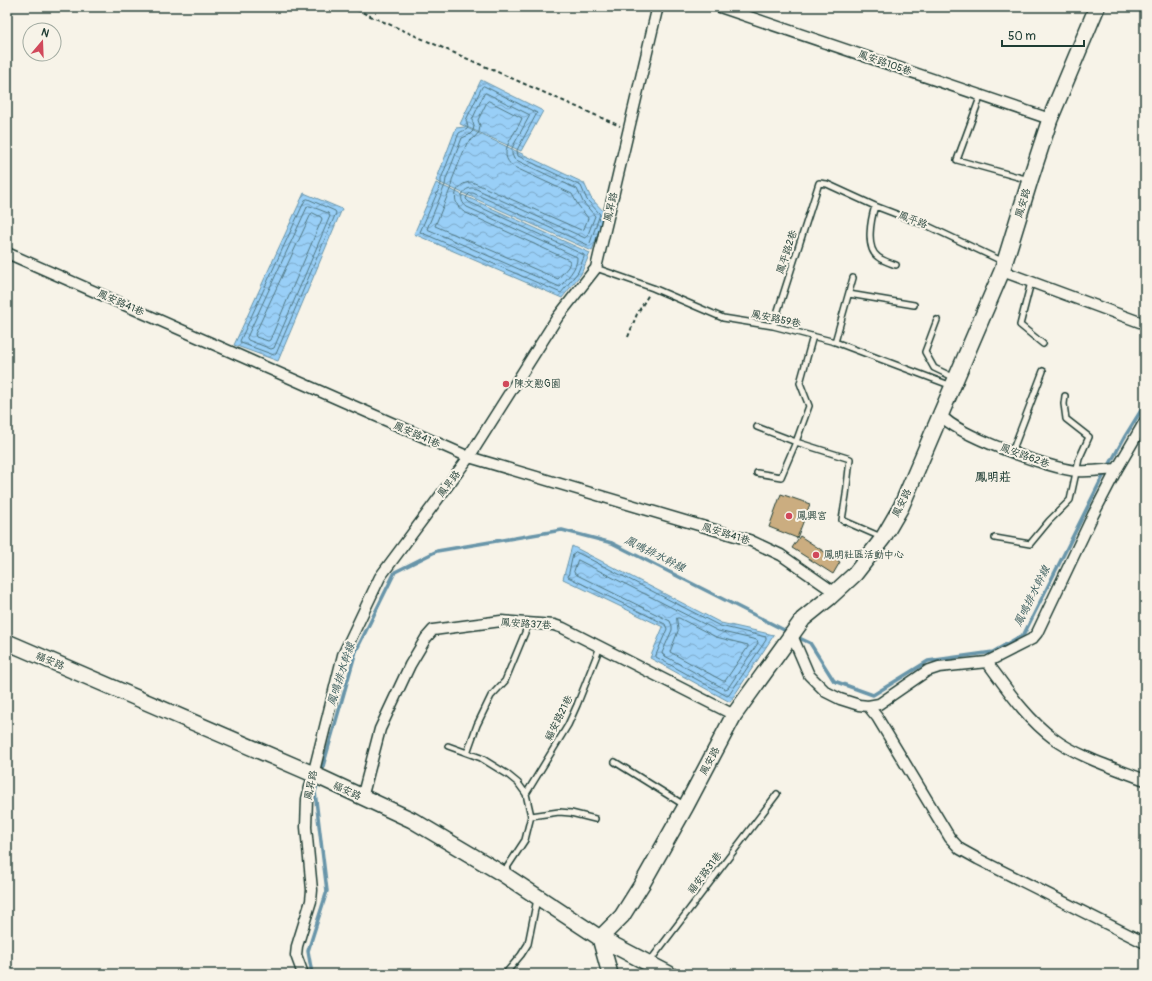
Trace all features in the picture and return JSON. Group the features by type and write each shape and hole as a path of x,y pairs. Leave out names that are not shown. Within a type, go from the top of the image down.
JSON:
{"street":[{"name":"鳳昇路","path":"303,974 296,955 296,946 311,901 312,890 306,826 307,799 344,655 380,577 469,457 557,318 596,268 658,7"},
{"name":"鳳安路105巷","path":"720,7 1050,119"},
{"name":"鳳安路","path":"600,938 622,916 642,884 686,806 734,715 803,619 855,574 883,538 901,507 1003,267 1050,119 1097,7"},
{"name":"鳳安路41巷","path":"7,253 469,457 750,540 781,555 834,592"},
{"name":"鳳平路","path":"1003,267 1031,282 1145,324"},
{"name":"鳳安路62巷","path":"941,415 944,420 953,426 979,439 1052,466 1077,471 1110,470"},
{"path":"791,634 809,675 826,692 840,699 859,705 868,706 879,704 927,671 940,666 987,662 1032,639 1037,633 1093,515 1110,470 1145,421"},
{"name":"鳳安路37巷","path":"362,798 380,729 410,665 429,633 433,630 501,621 554,625 563,628 734,715"},
{"name":"福安路","path":"7,642 313,774 412,820 504,874 600,938 669,974"},
{"path":"987,662 1010,694 1035,724 1054,740 1079,753 1145,780"},
{"path":"868,706 881,723 950,838 960,849 1145,943"},
{"path":"600,938 610,974"}],"lane":[{"path":"981,96 957,160 1030,180"},
{"name":"鳳平路","path":"819,183 827,184 875,206 930,226 1003,267"},
{"name":"鳳平路2巷","path":"773,326 819,183"},
{"path":"875,206 870,222 872,247 877,257 896,265"},
{"name":"鳳安路59巷","path":"596,268 653,288 723,318 773,326 835,342 954,383"},
{"path":"835,342 854,278"},
{"path":"1031,282 1020,325 1043,344"},
{"path":"849,294 914,305"},
{"path":"937,320 925,352 934,368 954,383"},
{"path":"757,473 780,478 796,442 809,406 800,383 813,336"},
{"path":"1012,452 1043,371"},
{"path":"995,538 1030,544 1070,500 1079,459 1089,437 1066,419 1064,404 1065,396"},
{"path":"756,427 796,442 850,459 842,520 883,538"},
{"path":"467,753 477,725 491,696 505,681 529,623"},
{"name":"福安路21巷","path":"526,794 568,725 600,647"},
{"path":"448,746 481,758 507,774 518,783 526,794 531,816 525,840 504,874"},
{"path":"615,762 686,806"},
{"name":"福安路31巷","path":"648,964 777,794"},
{"path":"531,816 559,812 571,813 595,819"},
{"path":"505,974 528,944 538,896"}],"path":[{"path":"350,7 629,130"},
{"path":"628,337 637,314 653,288"}],"water":[{"path":"481,80 543,111 521,151 460,124"},
{"path":"465,127 584,183 591,198 605,213 592,251 436,181 456,128"},
{"path":"436,183 590,253 581,274 562,298 414,234"},
{"path":"304,193 342,209 278,361 234,345"},
{"path":"572,546 721,623 774,635 730,702 650,658 663,627 563,579"}],"building":[{"name":"鳳興宮","path":"781,494 810,504 797,538 769,527"},
{"name":"鳳明社區活動中心","path":"800,536 840,562 833,574 792,548"}],"waterway":[{"name":"鳳鳴排水幹線","path":"795,636 810,643 834,681 873,695 928,661 993,652 1024,634 1100,482 1145,404"},
{"name":"鳳鳴排水幹線","path":"321,773 356,651 395,572 437,551 562,530 612,543 790,633"},
{"name":"鳳鳴排水幹線","path":"312,974 308,951 327,891 315,792 318,781"}],"place":[{"name":"陳文懃G園","path":"506,384"},
{"name":"鳳興宮","path":"789,516"},
{"name":"鳳明社區活動中心","path":"816,555"}],"district":[{"name":"鳳明莊","path":"993,477"}]}
